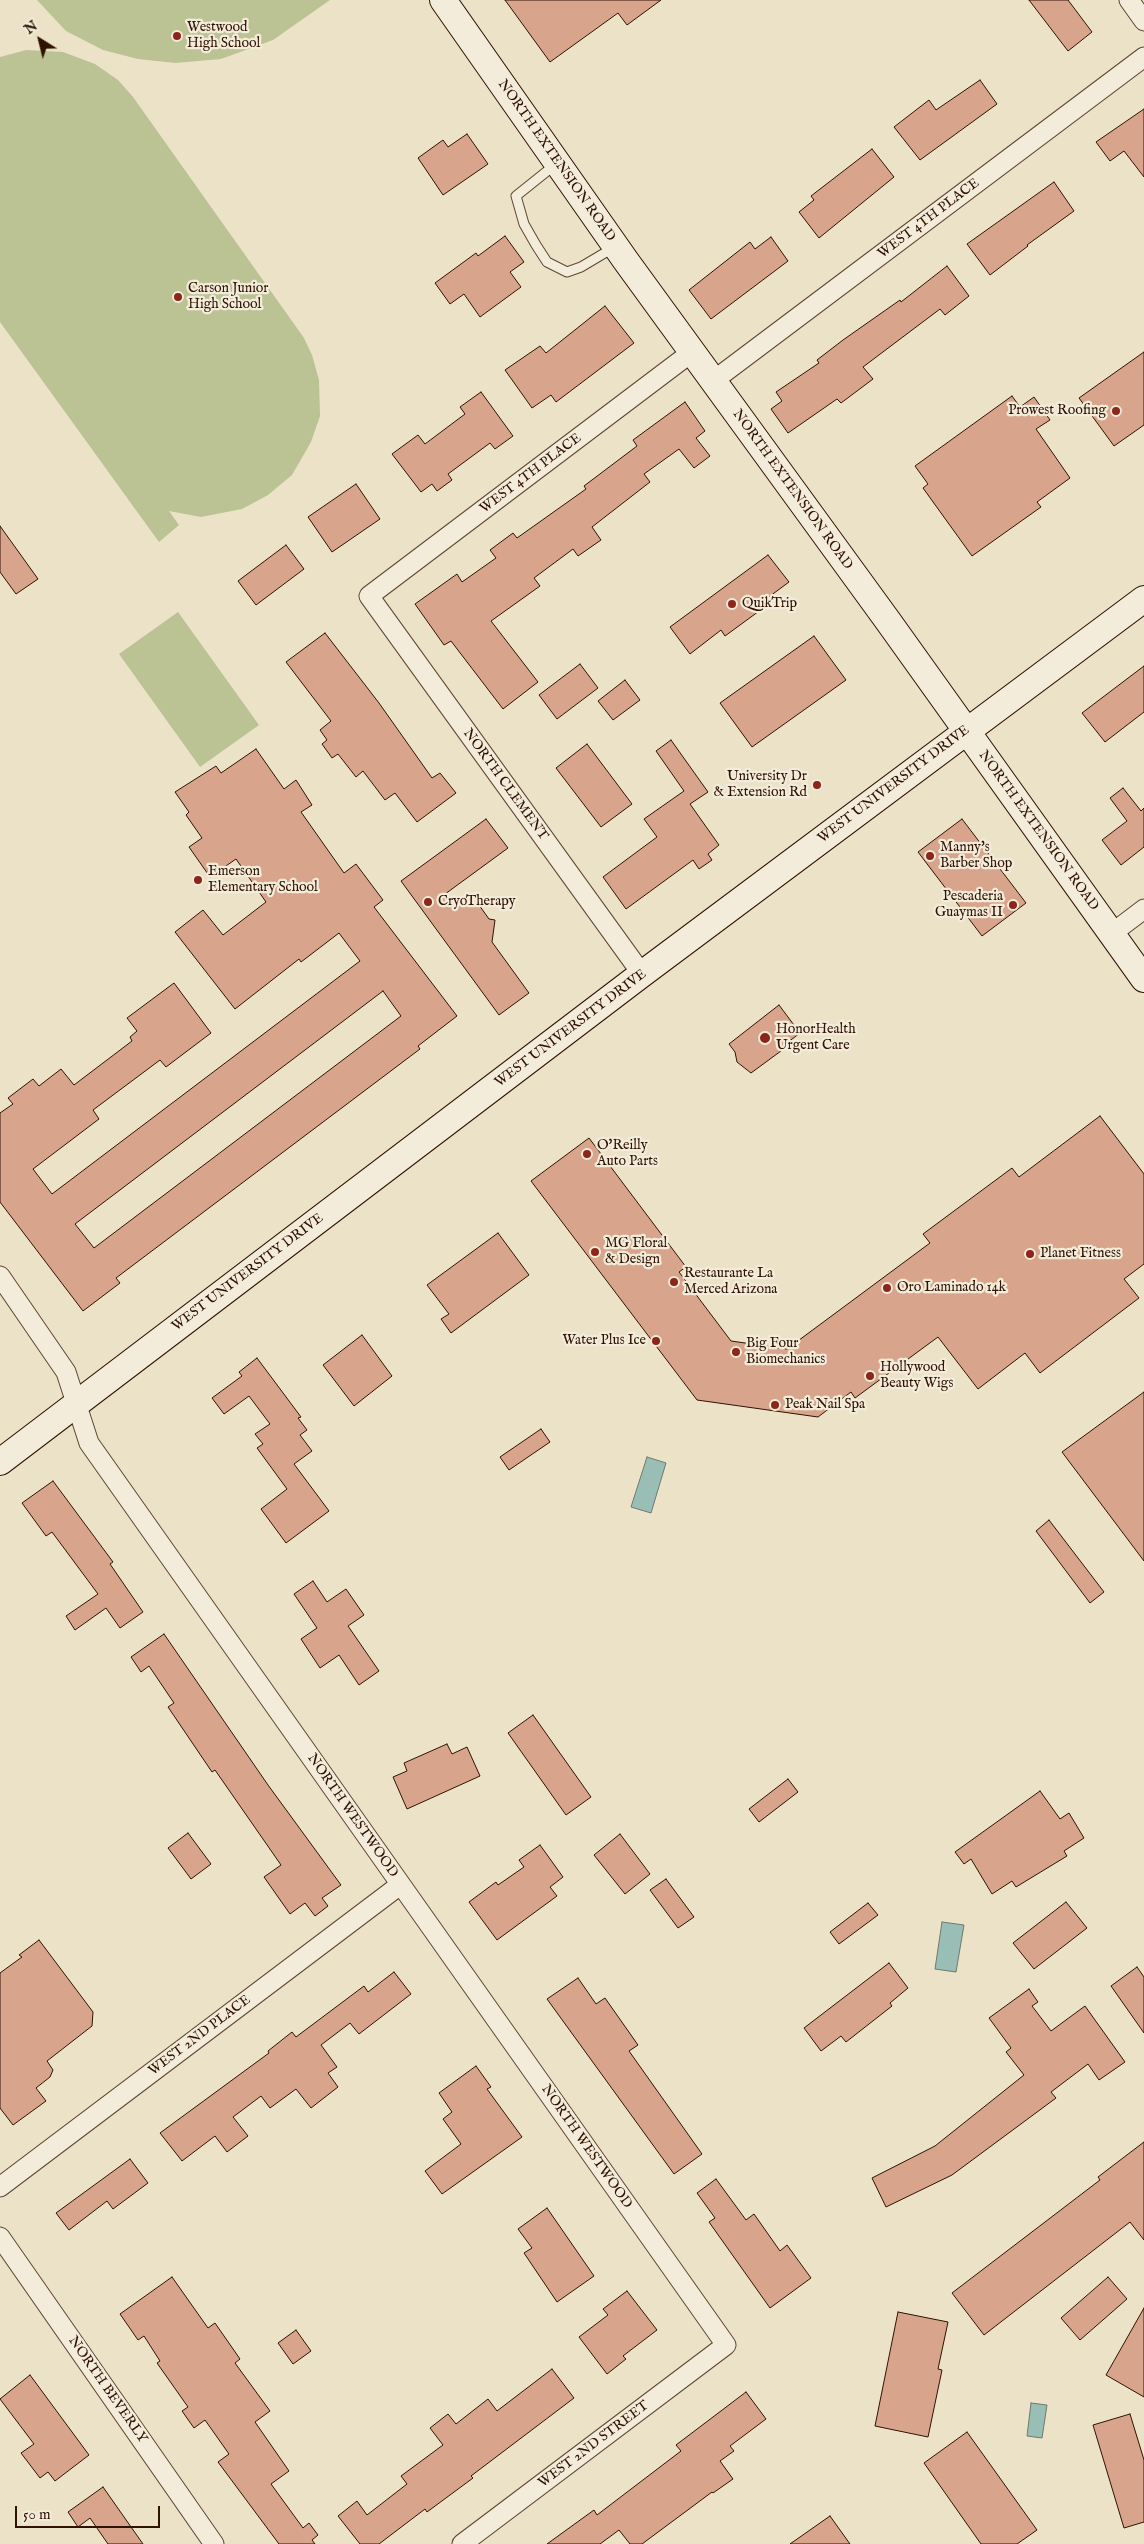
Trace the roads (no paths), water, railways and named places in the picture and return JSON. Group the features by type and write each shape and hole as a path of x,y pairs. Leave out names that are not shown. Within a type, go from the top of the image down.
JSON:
{"main road":[{"name":"NORTH EXTENSION ROAD","path":"449,5 616,247 1144,979"},
{"name":"WEST UNIVERSITY DRIVE","path":"0,1462 642,974 966,730 1144,599"}],"street":[{"path":"1129,0 1144,21"},
{"name":"WEST 4TH PLACE","path":"713,381 1144,57"},
{"name":"WEST 4TH PLACE","path":"369,596 692,352"},
{"name":"NORTH CLEMENT","path":"369,596 642,974"},
{"path":"1111,934 1144,909"},
{"name":"NORTH WESTWOOD","path":"0,1276 63,1367 77,1403 89,1443 726,2345"},
{"name":"WEST 2ND PLACE","path":"0,2187 400,1885"},
{"name":"NORTH BEVERLY","path":"0,2237 214,2544"},
{"name":"WEST 2ND STREET","path":"462,2544 726,2345"}],"lane":[{"path":"557,163 516,196 524,224 548,262 567,272 581,267 616,247"}],"water":[{"path":"647,1457 666,1463 651,1513 631,1507"},
{"path":"942,1922 964,1925 956,1972 935,1969"},
{"path":"1031,2403 1047,2405 1042,2438 1027,2436"}],"place":[{"name":"Westwood High School","path":"177,36"},
{"name":"Carson Junior High School","path":"178,297"},
{"name":"Prowest Roofing","path":"1116,411"},
{"name":"QuikTrip","path":"732,604"},
{"name":"University Dr & Extension Rd","path":"817,785"},
{"name":"Manny's Barber Shop","path":"930,856"},
{"name":"Emerson Elementary School","path":"198,880"},
{"name":"CryoTherapy","path":"428,902"},
{"name":"Pescaderia Guaymas II","path":"1013,905"},
{"name":"HonorHealth Urgent Care","path":"765,1038"},
{"name":"O'Reilly Auto Parts","path":"587,1154"},
{"name":"MG Floral & Design","path":"595,1252"},
{"name":"Planet Fitness","path":"1030,1254"},
{"name":"Restaurante La Merced Arizona","path":"674,1282"},
{"name":"Oro Laminado 14k","path":"887,1288"},
{"name":"Water Plus Ice","path":"656,1341"},
{"name":"Big Four Biomechanics","path":"736,1352"},
{"name":"Hollywood Beauty Wigs","path":"870,1376"},
{"name":"Peak Nail Spa","path":"775,1405"}]}
